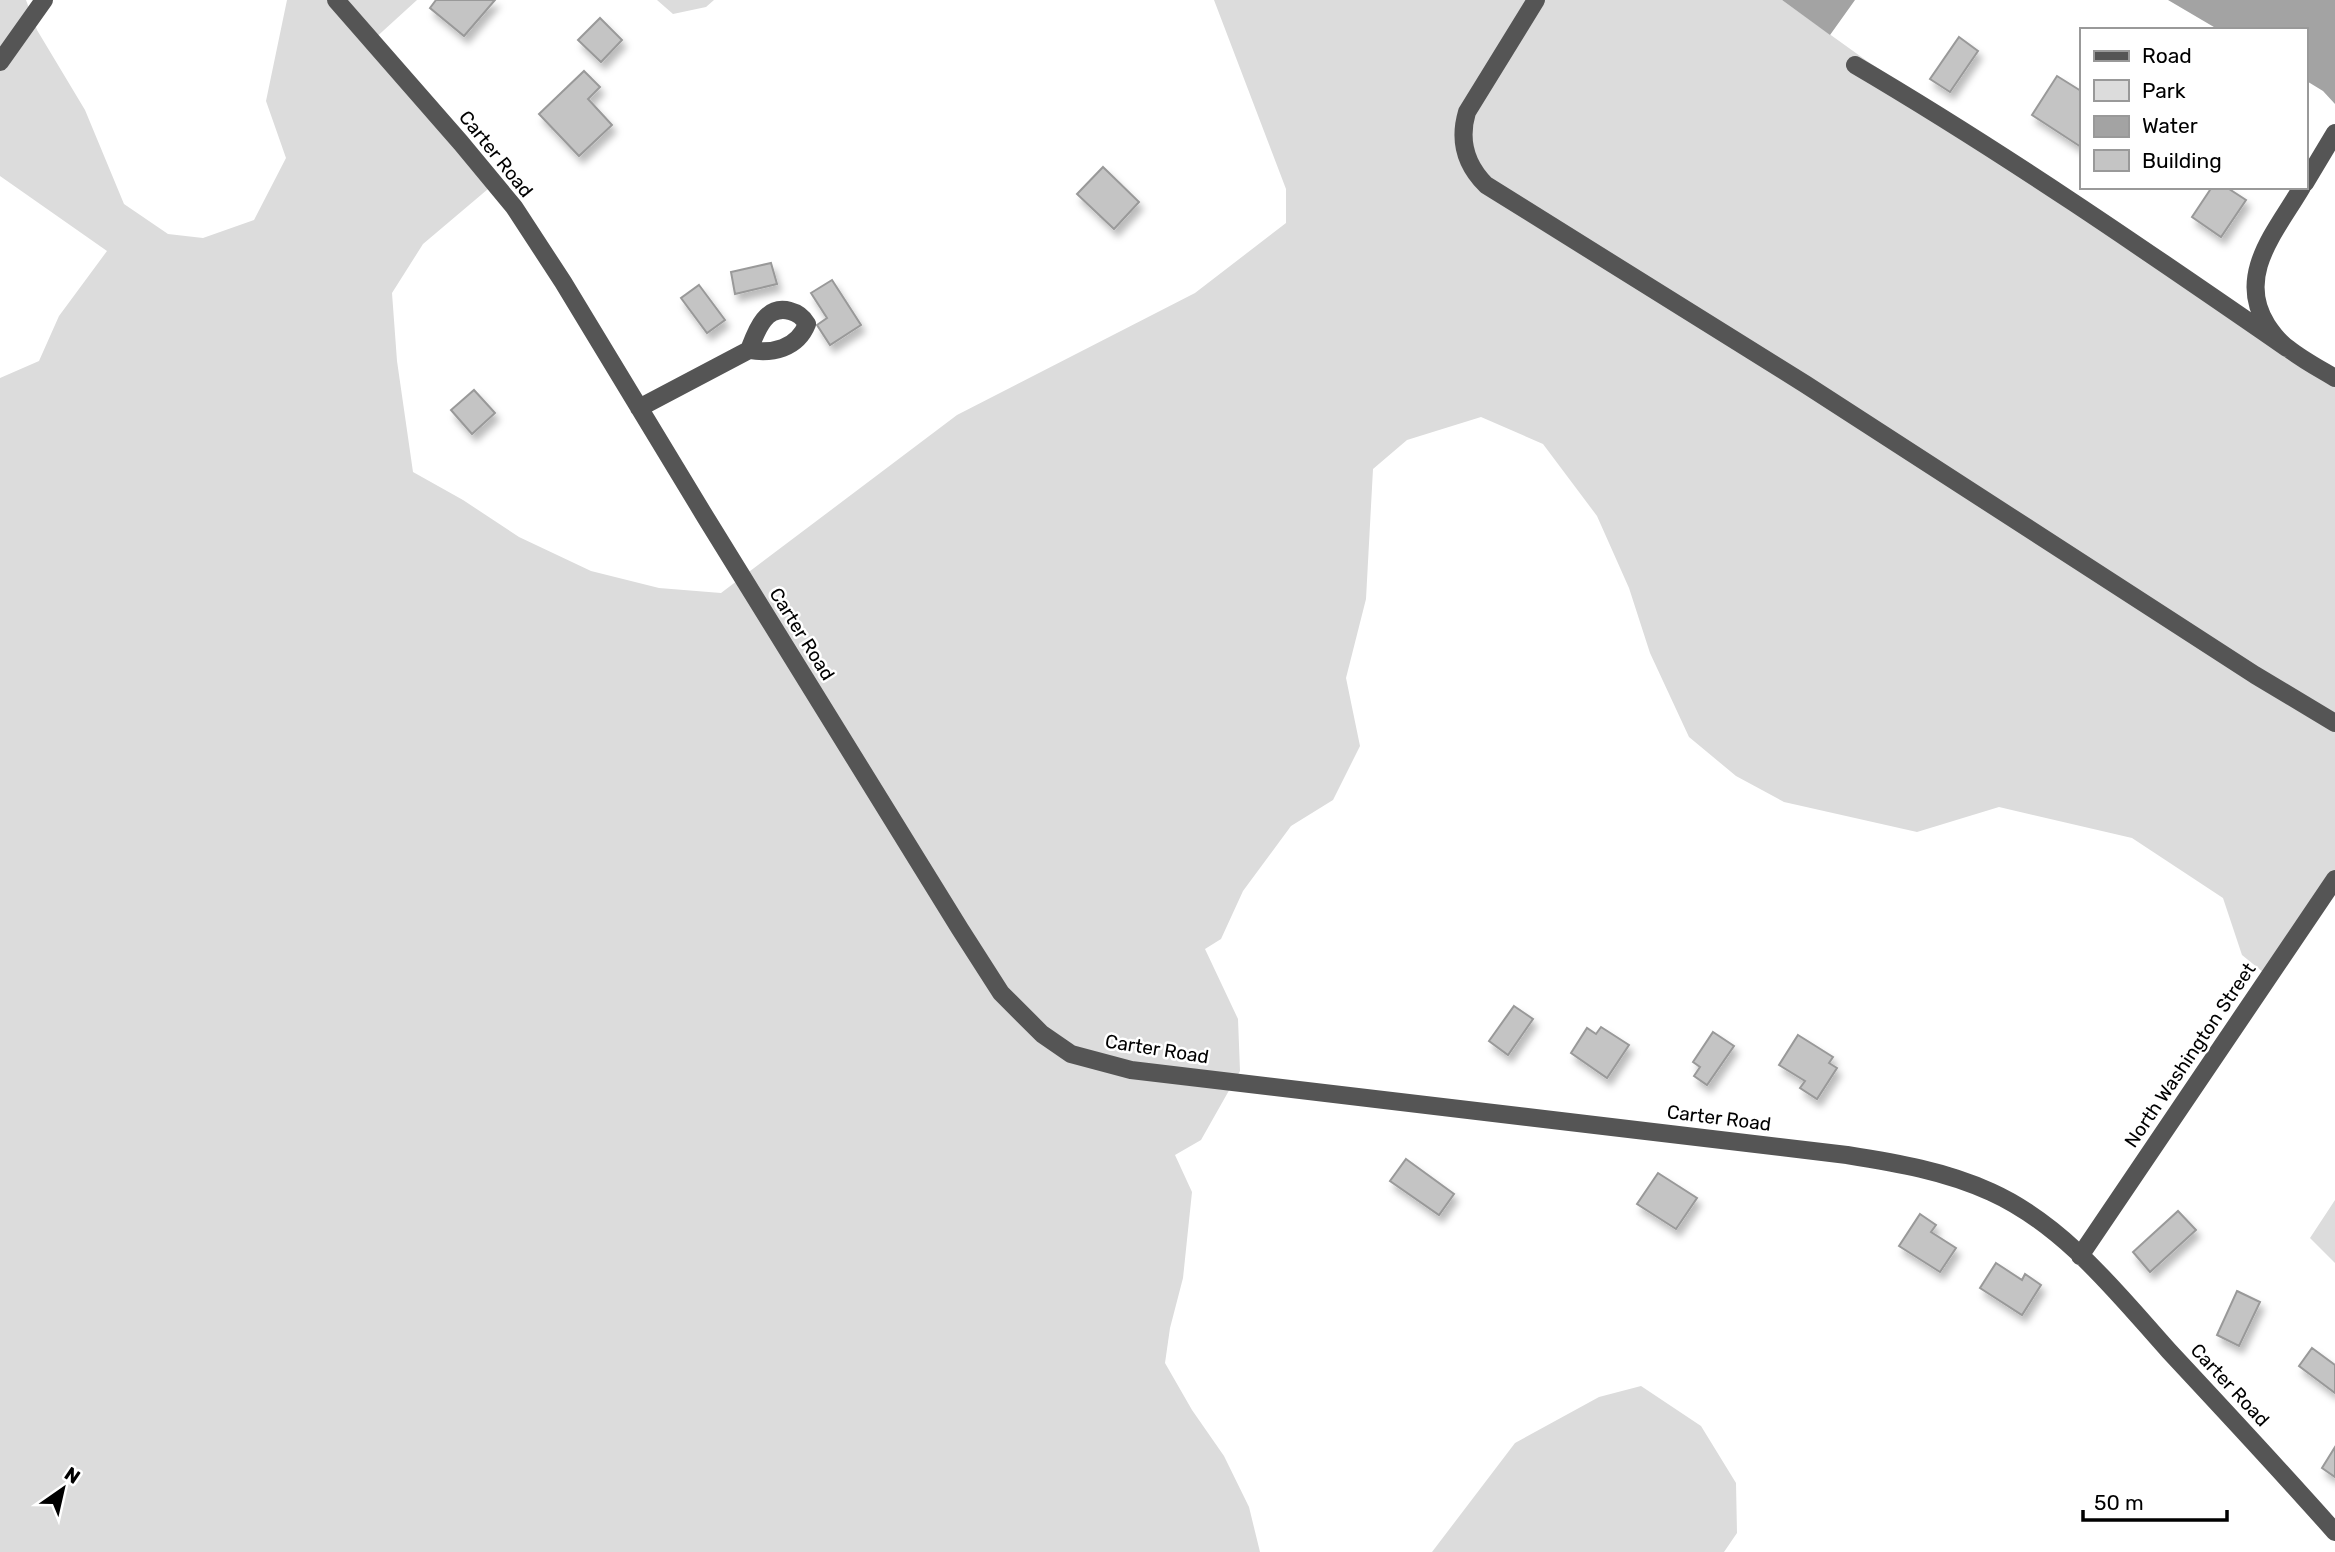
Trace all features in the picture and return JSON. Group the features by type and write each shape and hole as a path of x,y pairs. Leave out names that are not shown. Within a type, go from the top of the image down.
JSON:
{"street":[{"path":"0,62 44,0"},
{"name":"Carter Road","path":"336,0 514,207 1001,993 1034,1027 1071,1054 1131,1070 1847,1155 1919,1167 1957,1178 1993,1192 2027,1212 2080,1256 2335,1532"},
{"path":"1536,0 1467,112 1464,122 1463,142 1468,161 1486,185 1817,392 2255,675 2335,723"},
{"path":"1855,65 1950,121 2335,378"},
{"path":"2307,180 2335,133"},
{"path":"2287,348 2273,334 2262,316 2254,297 2255,278 2262,254 2301,189"},
{"path":"639,408 749,350"},
{"name":"North Washington Street","path":"2080,1256 2335,878"}],"green space":[{"path":"0,0 26,0 37,30 85,110 124,204 168,234 203,238 254,220 286,158 266,101 287,0 417,0 372,41 488,189 423,244 392,293 397,361 413,472 463,500 519,537 591,571 659,588 721,593 957,415 1195,293 1286,223 1286,189 1214,0 1782,0 1867,61 2335,371 2335,878 2269,977 2242,955 2223,898 2132,838 1999,807 1917,832 1784,802 1736,776 1689,737 1650,653 1629,588 1597,516 1543,444 1481,417 1407,440 1373,469 1366,599 1346,678 1360,746 1333,800 1291,826 1243,891 1221,939 1205,949 1238,1019 1240,1071 1201,1140 1175,1155 1192,1192 1183,1278 1170,1328 1165,1363 1192,1410 1224,1456 1249,1507 1260,1552 0,1552 0,378 39,361 59,316 107,251 0,176"},
{"path":"657,0 714,0 706,7 673,14"},
{"path":"2335,1200 2335,1263 2310,1238"},
{"path":"1641,1386 1701,1426 1736,1483 1737,1533 1724,1552 1432,1552 1515,1443 1599,1397"}],"water":[{"path":"1782,0 1855,0 1830,35"},
{"path":"2168,0 2335,0 2335,104 2323,91 2307,81 2307,28 2216,28"}],"building":[{"path":"436,0 495,0 464,36 430,8"},
{"path":"600,18 622,40 601,62 578,40"},
{"path":"1959,37 1978,51 1950,92 1930,79"},
{"path":"584,71 600,87 588,99 612,125 579,156 539,114"},
{"path":"2057,76 2080,90 2080,146 2032,115"},
{"path":"1103,167 1139,202 1114,229 1077,194"},
{"path":"2211,189 2229,189 2246,200 2221,237 2192,217"},
{"path":"771,263 777,284 735,294 731,272"},
{"path":"832,280 861,325 830,345 817,325 827,318 811,293"},
{"path":"699,285 725,320 707,333 681,298"},
{"path":"474,390 495,413 472,434 451,410"},
{"path":"1514,1006 1533,1019 1508,1055 1489,1041"},
{"path":"1601,1027 1629,1045 1607,1078 1571,1053 1587,1028 1596,1034"},
{"path":"1713,1032 1734,1046 1707,1085 1694,1076 1700,1067 1693,1062"},
{"path":"1798,1035 1833,1057 1829,1063 1837,1068 1817,1099 1800,1088 1805,1081 1779,1065"},
{"path":"1406,1159 1454,1194 1439,1215 1390,1181"},
{"path":"1658,1173 1697,1198 1676,1229 1637,1204"},
{"path":"2178,1211 2196,1230 2150,1272 2133,1252"},
{"path":"1920,1214 1936,1225 1931,1232 1956,1248 1940,1272 1899,1246"},
{"path":"1996,1263 2022,1280 2025,1274 2041,1285 2022,1315 1980,1288"},
{"path":"2237,1291 2260,1302 2239,1346 2217,1335"},
{"path":"2312,1348 2335,1365 2335,1393 2299,1366"},
{"path":"2335,1447 2335,1477 2322,1468"}]}
